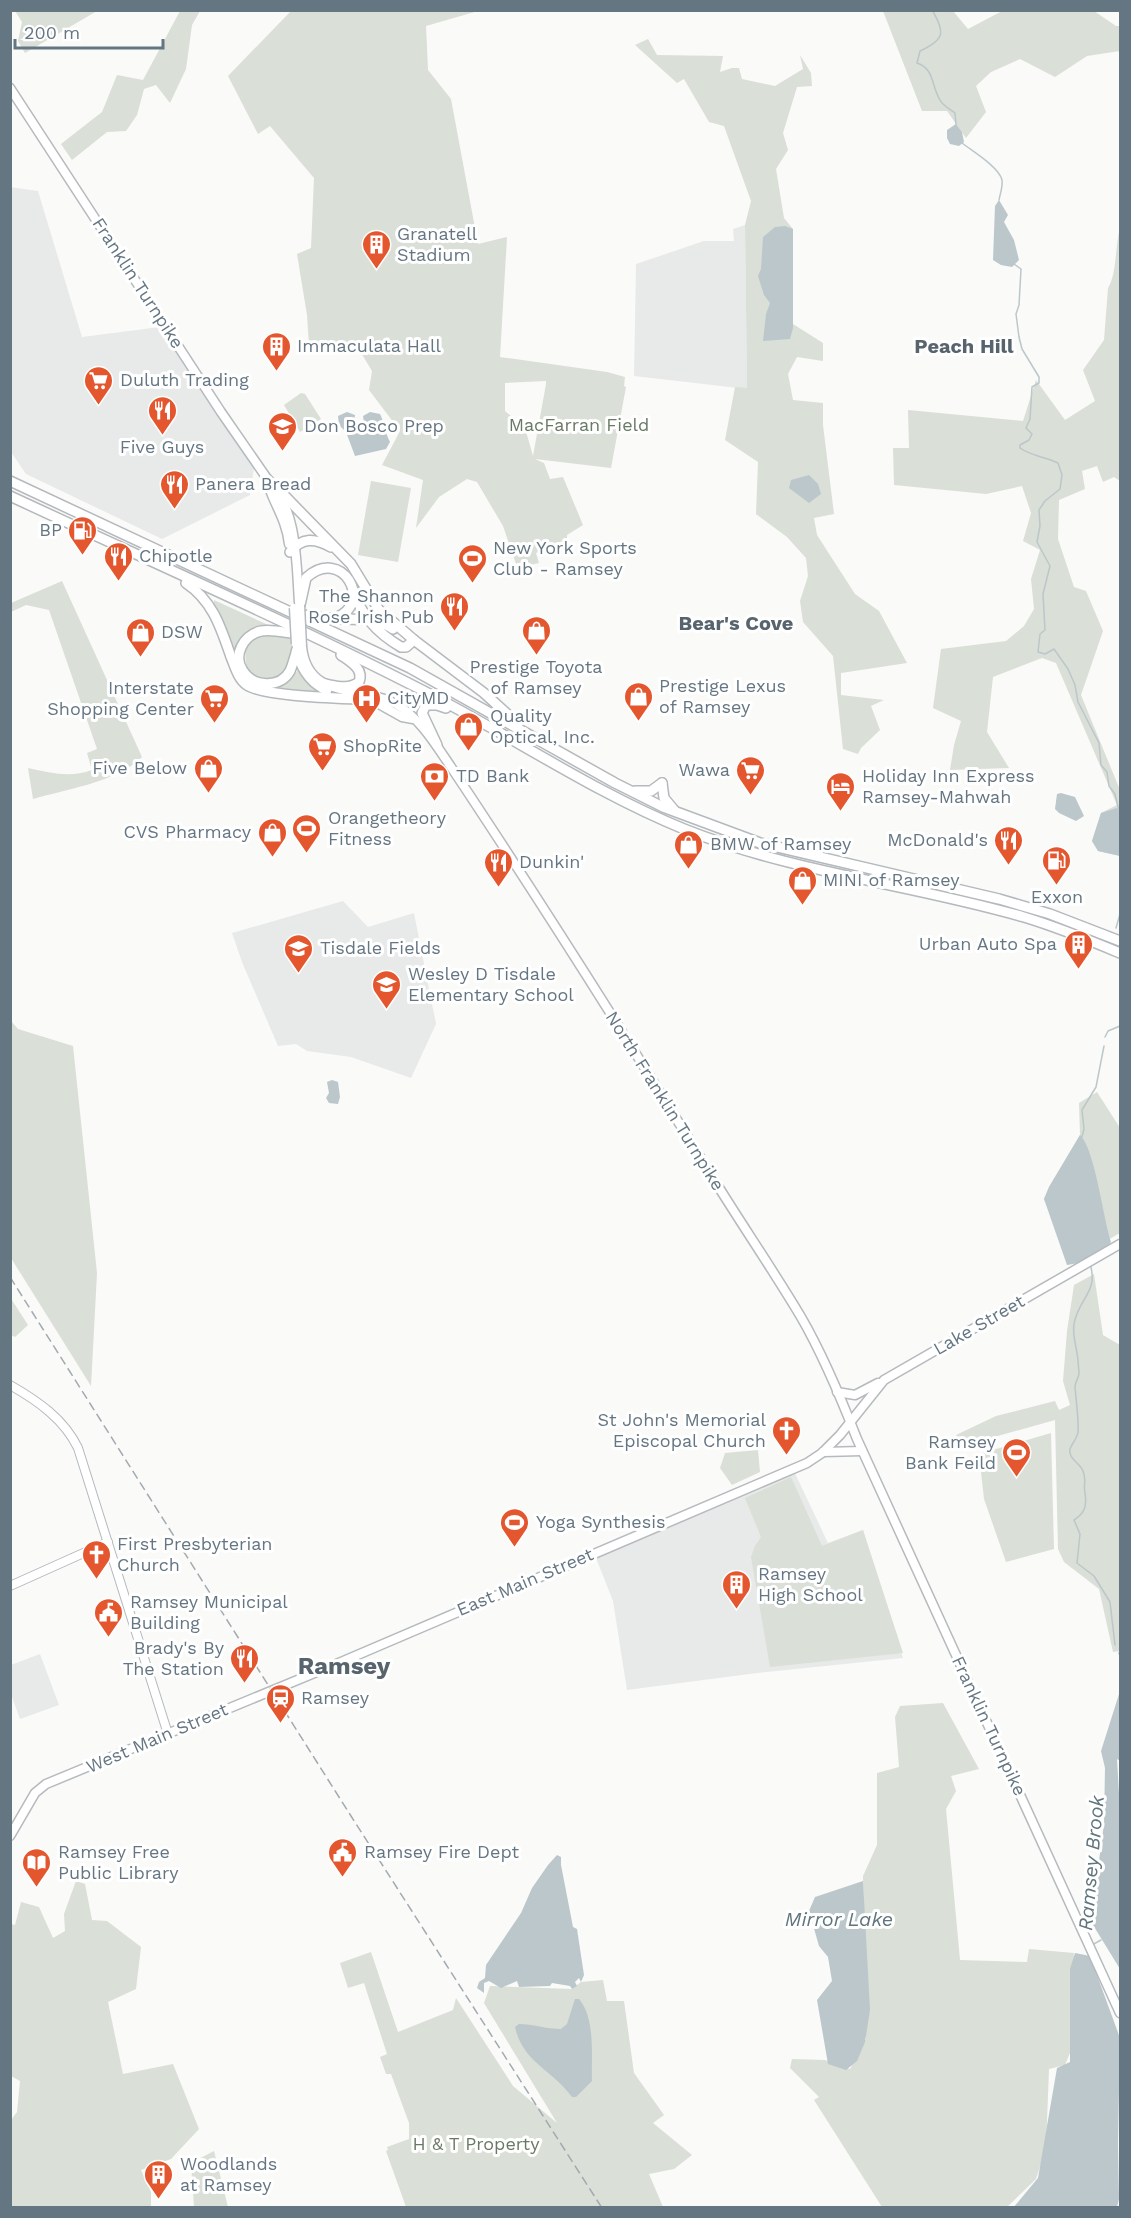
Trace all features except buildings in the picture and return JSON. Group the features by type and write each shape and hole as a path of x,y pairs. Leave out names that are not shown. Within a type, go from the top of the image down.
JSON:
{"highway":[{"path":"10,481 410,668 627,789 678,813 738,836 785,850 1024,906 1120,941"},
{"path":"275,486 343,555 358,574 379,610 414,640 484,693 536,739"},
{"path":"10,496 404,680 631,804 706,837 795,865 1025,917 1120,953"},
{"path":"292,549 303,541 319,541 343,555"},
{"path":"156,564 192,587 206,600 217,619 236,670 246,684 262,691 358,699"},
{"path":"297,605 306,578 318,569 330,568 349,578 368,620 376,629 401,647 406,647 414,640"},
{"path":"330,619 344,614 348,609 353,597 353,589"},
{"path":"249,592 310,616 368,620"},
{"path":"298,647 290,671 285,677 272,684 251,680 240,666 241,649 249,636 269,630 310,636"},
{"path":"324,684 352,687 359,682 361,674 356,666 325,643"},
{"path":"436,746 423,718 422,713 426,705 437,705 490,726"},
{"path":"627,789 646,792 662,783 664,798 678,813"}],"main road":[{"name":"Franklin Turnpike","path":"10,88 220,412 266,477 275,486 291,524 298,647 302,668 316,686 327,691 377,703 402,717 412,719"},
{"name":"Franklin Turnpike","path":"266,477 282,516 292,549"},
{"name":"Franklin Turnpike","path":"298,647 309,669 324,684 340,690 386,699 407,711 454,772"},
{"name":"North Franklin Turnpike","path":"454,772 636,1052 801,1317 857,1439"},
{"name":"Lake Street","path":"833,1443 884,1380 1119,1246"},
{"path":"837,1392 855,1395 884,1380"},
{"path":"10,1385 48,1410 74,1439 83,1458 168,1734"},
{"name":"Franklin Turnpike","path":"857,1439 1120,2013"},
{"name":"East Main Street","path":"280,1687 807,1463 833,1443"},
{"path":"822,1452 862,1451"},
{"path":"10,1586 108,1542"},
{"name":"West Main Street","path":"10,1836 35,1793 46,1784 280,1687"}],"shaded area":[{"path":"10,187 38,191 82,337 160,327 254,468 250,495 162,539 26,474 11,452"},
{"path":"745,225 747,389 634,376 636,264 704,241 734,241 733,229"},
{"path":"343,901 368,927 414,913 436,1024 411,1078 351,1057 307,1051 296,1044 278,1046 242,962 232,933"},
{"path":"793,1469 828,1543 863,1530 903,1658 757,1673 627,1690 613,1601 594,1553"},
{"path":"40,1654 59,1705 20,1719 11,1694 11,1665"}],"green space":[{"path":"1004,10 1094,11 1116,26 1120,26 1120,51 1087,56 1055,77 1020,59 991,72 976,86 986,112 966,138 947,111 922,111 883,11 953,11 968,29"},
{"path":"15,11 97,11 25,53 18,41 22,22"},
{"path":"180,11 200,11 192,25 186,69 170,103 156,85 144,89 137,115 126,131 107,132 72,160 61,144 102,112 117,75 143,80"},
{"name":"MacFarran Field","path":"291,11 478,11 426,26 428,70 451,99 478,244 507,237 500,357 607,372 625,377 624,386 626,387 611,468 535,459 544,463 550,479 563,477 583,525 567,535 567,539 536,553 539,563 530,565 527,560 516,564 503,526 477,482 467,479 439,497 416,528 423,480 382,465 400,431 369,390 372,371 360,351 309,346 307,315 297,254 311,248 314,178 270,126 258,134 228,76","holes":["546,381 533,456 525,428 505,411 505,383"]},
{"path":"648,39 657,55 723,56 720,72 739,68 742,79 775,86 803,69 800,55 811,73 812,86 797,87 783,133 788,150 776,169 784,218 793,229 793,324 823,343 823,361 797,357 788,374 793,400 823,403 823,425 834,514 814,518 817,535 855,594 879,611 907,663 841,673 841,695 884,700 871,706 880,730 861,748 858,754 843,749 833,656 803,622 800,601 808,576 806,558 787,537 756,514 758,462 725,440 735,387 747,388 745,225 751,201 724,126 709,122 684,79 677,83 635,45"},
{"path":"1120,228 1120,481 1114,477 1103,482 1097,466 1082,471 1085,489 1059,500 1058,539 1074,587 1086,591 1103,631 1081,695 1120,790 1120,856 1098,851 1092,841 1101,813 1117,805 1056,663 1042,658 993,677 987,732 1009,768 950,770 961,721 933,708 941,649 1006,641 1024,626 1034,609 1031,579 1040,550 1023,541 1031,513 1022,486 986,494 894,485 893,448 909,448 908,410 1023,421 1036,380 1065,420 1095,401 1083,370 1104,340 1108,288 1113,275"},
{"path":"301,393 305,394 321,419 300,432 284,405"},
{"path":"371,481 411,488 398,562 358,555"},
{"path":"62,581 142,757 132,766 105,779 33,799 28,768 60,774 76,774 92,770 87,753 97,749 49,610 26,605 11,612 11,603"},
{"path":"214,600 277,629 246,636 239,668 270,688 289,681 299,669 329,695 264,689 238,670"},
{"path":"266,633 292,639 293,650 279,678 262,681 250,673 246,667 245,650 251,641"},
{"path":"10,1020 18,1029 73,1046 97,1273 91,1386 11,1258"},
{"path":"1097,1092 1120,1128 1120,1233 1073,1260 1044,1199 1080,1135 1079,1103"},
{"path":"1094,1274 1103,1335 1120,1345 1120,1651 1113,1652 1099,1589 1064,1562 1058,1549 1055,1420 962,1446 956,1435 996,1416 1055,1401 1059,1410 1070,1405 1063,1381 1074,1285"},
{"path":"10,1297 28,1325 15,1337 11,1335"},
{"name":"Ramsey Bank Feild","path":"1051,1433 1054,1549 1006,1562 984,1499 979,1454"},
{"path":"758,1450 760,1472 732,1485 720,1468 725,1453"},
{"path":"791,1477 822,1546 863,1530 903,1653 770,1667 751,1557 761,1537 745,1498"},
{"path":"943,1703 979,1769 951,1776 956,1791 946,1809 960,1960 1027,1962 1029,1949 1074,1953 1070,2053 1065,2065 1049,2069 1046,2147 1036,2179 1007,2207 882,2207 814,2100 819,2097 790,2068 792,2059 825,2060 850,2069 866,2039 863,1876 877,1845 877,1773 899,1767 895,1717 900,1706"},
{"path":"76,1881 85,1884 92,1920 107,1921 141,1947 136,1989 108,2002 123,2074 173,2064 199,2129 171,2159 141,2170 151,2192 151,2207 11,2207 11,2120 17,2112 20,2081 11,2076 11,1924 15,1925 21,1902 39,1907 53,1938 65,1931 64,1914"},
{"name":"H & T Property","path":"371,1952 398,2032 453,2010 456,1998 513,2086 557,2123 484,2003 490,1986 572,1989 581,1982 603,1980 607,2001 624,2001 634,2073 664,2115 653,2123 692,2155 674,2169 649,2174 663,2207 406,2207 386,2151 387,2147 409,2139 409,2123 391,2074 386,2074 380,2057 387,2054 364,1983 348,1988 340,1963"},
{"path":"214,2151 228,2207 194,2207 191,2163"}],"water":[{"path":"956,124 962,132 964,142 959,146 950,144 947,138 947,130"},
{"path":"999,200 1008,215 1004,222 1014,240 1019,260 1012,267 1001,265 993,260 995,206"},
{"path":"785,226 793,229 793,328 790,339 763,341 766,314 770,303 764,295 758,276 761,269 763,237 775,227"},
{"path":"347,412 355,415 354,423 359,427 364,423 363,416 370,412 380,414 390,442 386,449 355,456 346,432 339,425 338,416"},
{"path":"809,475 818,484 821,494 809,503 789,488 791,480"},
{"path":"1057,794 1075,797 1084,816 1076,821 1055,809"},
{"path":"1117,808 1120,814 1120,856 1098,851 1092,841 1101,813"},
{"path":"332,1080 338,1082 340,1097 338,1104 329,1103 326,1098 329,1093 327,1082"},
{"path":"1080,1135 1090,1154 1111,1242 1079,1263 1067,1265 1044,1199"},
{"path":"1120,1691 1120,1761 1117,1759 1120,1811 1120,1969 1093,1925 1087,1902 1097,1875 1104,1824 1105,1768 1101,1751"},
{"path":"557,1855 561,1857 573,1927 577,1929 584,1975 581,1982 579,1978 575,1982 577,1986 572,1989 570,1986 552,1983 550,1986 519,1987 517,1981 501,1988 489,1981 484,1983 484,1993 477,1988 479,1982 485,1978 486,1965 521,1913 532,1888"},
{"name":"Mirror Lake","path":"863,1881 870,2010 865,2042 857,2061 846,2070 828,2064 817,2000 832,1981 828,1957 819,1946 809,1911 815,1897"},
{"path":"1075,1953 1090,1956 1120,2038 1119,2199 1117,2207 1013,2208 1038,2178 1057,2068 1070,2062 1070,1969"},
{"path":"575,1999 579,1999 588,2017 592,2050 592,2081 576,2097 572,2097 532,2058 519,2039 515,2027 524,2024 561,2029 567,2024"}],"waterway":[{"name":"Ramsey Brook","path":"932,10 941,30 940,35 934,43 920,51 917,63 927,69 941,102 955,113 956,125"},
{"name":"Ramsey Brook","path":"962,143 991,165 1000,175 1002,188 999,200"},
{"name":"Ramsey Brook","path":"1014,264 1021,269 1019,305 1016,314 1019,337 1022,349 1039,377 1039,383 1032,387 1030,419 1026,428 1032,434 1029,440 1020,445 1020,448 1058,463 1062,475 1060,489 1045,501 1039,510 1040,526 1037,542 1050,566 1043,594 1045,630 1040,634 1038,652 1045,654 1054,649 1068,669 1075,685 1078,702 1099,743 1101,765 1107,772 1109,786 1115,794 1119,811"},
{"name":"Ramsey Brook","path":"1116,928 1120,914"},
{"name":"Ramsey Brook","path":"1105,1037 1108,1031 1120,1026"},
{"name":"Ramsey Brook","path":"1082,1137 1084,1129 1082,1110 1096,1087 1104,1046"},
{"name":"Ramsey Brook","path":"1090,1264 1092,1282 1074,1324 1079,1372 1075,1384 1078,1428 1070,1452 1084,1474 1086,1502 1083,1512 1074,1520 1080,1534 1077,1563 1094,1576 1110,1602 1115,1645"},
{"name":"Ramsey Brook","path":"1092,1945 1101,1940"}],"railway":[{"path":"10,1277 602,2208"}],"place":[{"name":"Granatell Stadium","path":"376,270"},
{"name":"Immaculata Hall","path":"276,372"},
{"name":"Duluth Trading","path":"99,406"},
{"name":"Five Guys","path":"162,436"},
{"name":"Don Bosco Prep","path":"283,452"},
{"name":"Panera Bread","path":"174,510"},
{"name":"BP","path":"83,556"},
{"name":"Chipotle","path":"118,582"},
{"name":"New York Sports Club - Ramsey","path":"472,584"},
{"name":"The Shannon Rose Irish Pub","path":"455,632"},
{"name":"Prestige Toyota of Ramsey","path":"536,656"},
{"name":"DSW","path":"140,658"},
{"name":"Prestige Lexus of Ramsey","path":"638,722"},
{"name":"Interstate Shopping Center","path":"215,724"},
{"name":"CityMD","path":"366,724"},
{"name":"Quality Optical, Inc.","path":"469,752"},
{"name":"ShopRite","path":"322,772"},
{"name":"Five Below","path":"208,794"},
{"name":"Wawa","path":"751,796"},
{"name":"TD Bank","path":"435,802"},
{"name":"Holiday Inn Express Ramsey-Mahwah","path":"841,812"},
{"name":"Orangetheory Fitness","path":"307,854"},
{"name":"CVS Pharmacy","path":"272,858"},
{"name":"McDonald's","path":"1009,866"},
{"name":"BMW of Ramsey","path":"689,870"},
{"name":"Exxon","path":"1057,886"},
{"name":"Dunkin'","path":"498,888"},
{"name":"MINI of Ramsey","path":"802,906"},
{"name":"Urban Auto Spa","path":"1078,970"},
{"name":"Tisdale Fields","path":"299,974"},
{"name":"Wesley D Tisdale Elementary School","path":"387,1010"},
{"name":"St John's Memorial Episcopal Church","path":"787,1456"},
{"name":"Ramsey Bank Feild","path":"1017,1478"},
{"name":"Yoga Synthesis","path":"515,1548"},
{"name":"First Presbyterian Church","path":"96,1580"},
{"name":"Ramsey High School","path":"737,1610"},
{"name":"Ramsey Municipal Building","path":"109,1638"},
{"name":"Brady's By The Station","path":"245,1684"},
{"name":"Ramsey","path":"280,1724"},
{"name":"Ramsey Fire Dept","path":"343,1878"},
{"name":"Ramsey Free Public Library","path":"37,1888"},
{"name":"Woodlands at Ramsey","path":"159,2200"}],"district":[{"name":"Peach Hill","path":"964,346"},
{"name":"Bear's Cove","path":"736,623"},
{"name":"Ramsey","path":"344,1666"}]}
